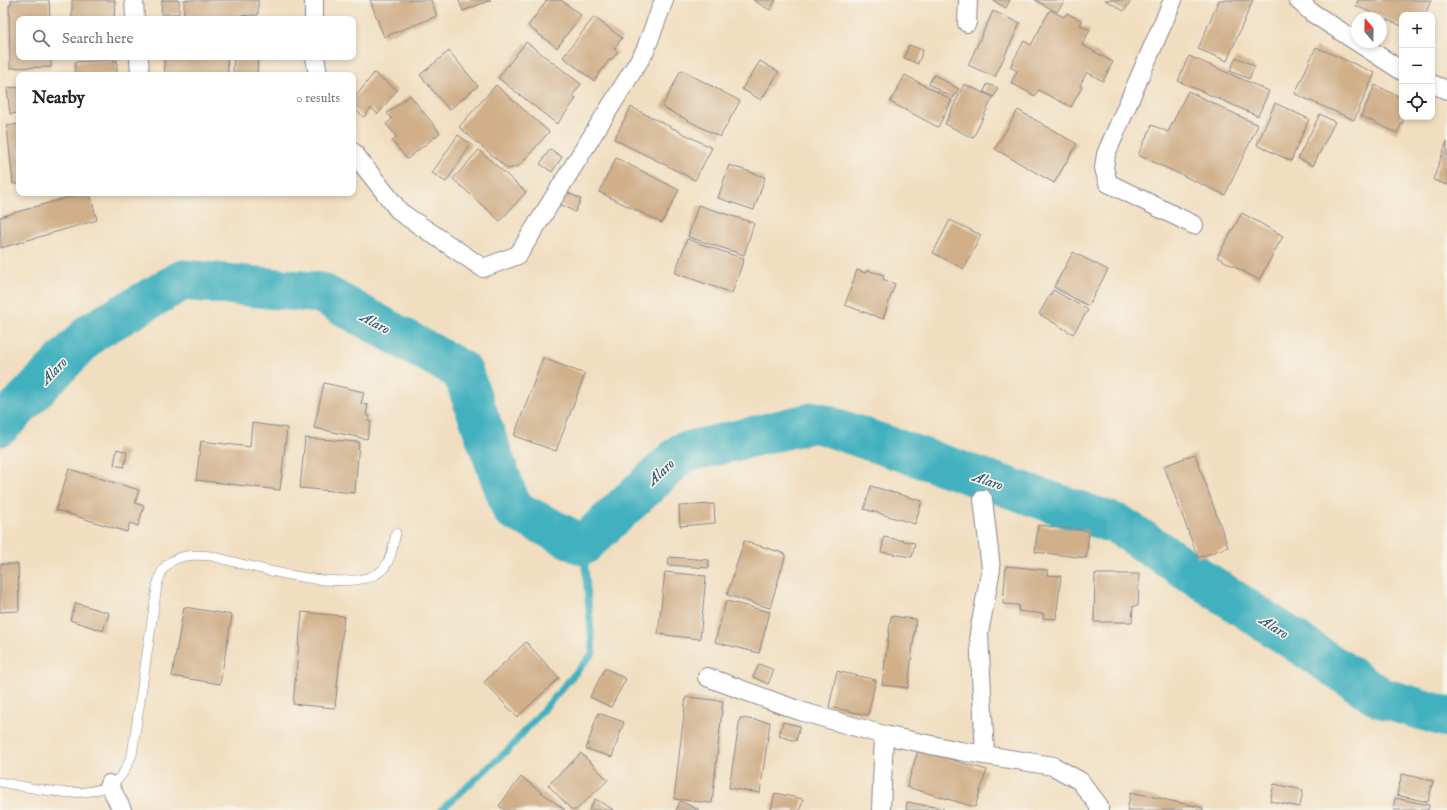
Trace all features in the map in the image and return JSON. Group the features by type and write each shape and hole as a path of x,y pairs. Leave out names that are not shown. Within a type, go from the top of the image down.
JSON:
{"street":[{"path":"134,0 135,16"},
{"path":"314,0 314,16"},
{"path":"356,156 400,212 483,268 518,255 645,51 664,0"},
{"path":"966,23 968,0"},
{"path":"1173,0 1106,154 1104,168 1108,183 1194,225"},
{"path":"1308,4 1399,69"},
{"path":"139,60 140,72"},
{"path":"316,60 318,72"},
{"path":"1435,85 1447,90"},
{"path":"982,499 991,569 979,632 985,755"},
{"path":"707,677 800,711 884,735 985,755 1053,766 1080,781 1099,806 1099,810"},
{"path":"881,810 884,735"},
{"path":"109,784 122,810"}],"lane":[{"path":"0,782 50,792 80,793 97,790 109,784 119,778 126,769 132,755 157,586 162,572 169,562 183,556 199,554 299,578 328,580 358,579 376,574 383,568 390,559 396,534"}],"building":[{"path":"11,0 49,0 50,16 16,16 16,60 51,60 51,67 10,68 9,5 11,5"},
{"path":"72,0 115,0 114,16 72,16"},
{"path":"162,0 179,0 179,14 161,14"},
{"path":"184,0 258,0 258,15 184,16"},
{"path":"370,0 431,0 437,16 384,37"},
{"path":"459,0 491,0 463,11"},
{"path":"547,0 561,0 581,15 557,48 528,26"},
{"path":"753,0 776,0 770,10"},
{"path":"992,0 1010,0 1006,8"},
{"path":"1035,0 1065,0 1057,12"},
{"path":"1105,0 1131,0 1124,11"},
{"path":"1219,0 1253,0 1227,61 1198,49"},
{"path":"1358,0 1431,0 1426,12 1399,12 1399,25 1387,19 1387,12 1370,12 1356,6"},
{"path":"1050,10 1064,17 1067,13 1082,21 1080,25 1090,30 1082,45 1113,62 1103,81 1087,72 1080,85 1082,87 1071,107 1038,90 1035,96 1011,83 1017,71 1010,67 1024,41 1031,45"},
{"path":"993,11 1020,23 995,77 968,65"},
{"path":"594,17 622,38 614,49 618,52 611,60 610,59 594,81 563,57"},
{"path":"526,42 581,84 572,96 576,99 557,124 498,78"},
{"path":"909,45 923,50 918,64 904,58"},
{"path":"1316,47 1375,73 1354,120 1295,94"},
{"path":"449,51 478,86 449,110 420,75"},
{"path":"1189,56 1269,91 1258,116 1178,81"},
{"path":"1236,57 1255,66 1249,79 1230,71"},
{"path":"117,60 117,72 75,72 75,62"},
{"path":"164,60 227,60 228,72 165,72"},
{"path":"234,60 258,60 257,72 233,72"},
{"path":"760,61 779,72 761,100 742,89"},
{"path":"681,70 740,101 720,137 662,107"},
{"path":"374,73 397,90 378,114 371,108 364,117 356,110 356,96"},
{"path":"905,75 952,100 938,127 890,102"},
{"path":"934,75 959,89 953,98 929,84"},
{"path":"964,84 993,97 973,138 945,124"},
{"path":"987,84 998,88 994,97 984,92"},
{"path":"496,85 549,132 519,166 508,169 459,127"},
{"path":"1375,85 1399,97 1399,120 1404,120 1397,133 1361,116"},
{"path":"16,87 16,113 10,114 7,88"},
{"path":"1188,91 1258,125 1225,195 1138,155 1152,125 1168,132"},
{"path":"410,95 440,133 407,159 392,141 397,137 386,124 392,119 387,113"},
{"path":"1275,103 1309,119 1291,161 1257,145"},
{"path":"631,107 712,148 695,180 614,139"},
{"path":"1018,110 1077,144 1054,183 995,149"},
{"path":"1320,114 1335,122 1313,166 1298,158"},
{"path":"16,124 16,184 13,184 7,126"},
{"path":"458,135 471,144 446,182 432,173"},
{"path":"1447,141 1447,185 1433,180"},
{"path":"550,149 562,157 552,172 540,164"},
{"path":"479,150 526,192 500,221 453,179"},
{"path":"616,158 679,190 662,223 599,192"},
{"path":"729,165 765,177 754,210 718,198"},
{"path":"566,192 581,199 575,212 560,204"},
{"path":"73,196 91,196 97,220 1,248 0,217"},
{"path":"698,205 754,223 744,255 688,237"},
{"path":"1242,213 1283,236 1259,280 1217,257"},
{"path":"950,220 981,235 964,269 933,253"},
{"path":"687,239 744,259 732,293 675,273"},
{"path":"1073,252 1108,270 1088,306 1054,287"},
{"path":"857,270 866,273 867,270 884,275 883,279 895,284 883,319 845,305"},
{"path":"1053,290 1088,310 1073,334 1039,314"},
{"path":"543,358 585,374 556,451 514,436"},
{"path":"324,383 364,392 361,404 368,405 366,415 370,416 368,421 371,421 367,439 314,428"},
{"path":"252,423 287,428 280,490 196,480 201,441 250,447"},
{"path":"305,438 359,442 355,493 300,488"},
{"path":"117,449 127,452 124,467 114,465"},
{"path":"1195,454 1228,547 1198,558 1164,466"},
{"path":"69,469 139,490 135,503 144,506 138,526 130,523 127,532 56,510"},
{"path":"871,486 922,501 915,524 864,509"},
{"path":"714,504 715,523 680,526 679,506"},
{"path":"1038,525 1089,531 1086,558 1035,552"},
{"path":"884,537 915,543 912,557 881,552"},
{"path":"744,541 786,554 770,608 727,595"},
{"path":"669,557 709,560 709,568 668,565"},
{"path":"0,564 18,564 19,611 0,612"},
{"path":"1006,566 1048,570 1047,575 1061,576 1056,619 1043,618 1044,614 1018,611 1019,605 1003,604"},
{"path":"665,572 706,576 700,639 658,634"},
{"path":"1095,574 1139,574 1138,606 1133,606 1132,622 1094,622"},
{"path":"726,601 770,612 759,653 715,642"},
{"path":"76,603 109,613 103,631 70,620"},
{"path":"184,607 232,615 220,684 172,676"},
{"path":"302,612 344,616 335,708 293,704"},
{"path":"891,616 916,619 908,688 882,685"},
{"path":"526,642 559,678 517,717 484,682"},
{"path":"759,664 774,670 768,684 753,677"},
{"path":"605,668 626,679 611,707 590,697"},
{"path":"837,671 876,680 868,715 829,707"},
{"path":"686,697 723,701 712,803 674,799"},
{"path":"598,713 624,722 612,757 586,749"},
{"path":"740,718 770,722 760,793 729,788"},
{"path":"783,722 800,726 796,741 779,736"},
{"path":"918,750 987,770 975,807 907,787"},
{"path":"581,753 608,780 576,810 572,810 548,785"},
{"path":"1402,774 1433,781 1428,802 1397,795"},
{"path":"521,777 565,810 505,810 499,806"},
{"path":"1274,784 1303,790 1300,807 1270,801"},
{"path":"1131,792 1203,808 1203,810 1127,810"},
{"path":"775,793 803,799 800,810 771,810"},
{"path":"1395,798 1429,805 1428,810 1393,810"},
{"path":"595,799 614,810 589,810"},
{"path":"680,801 699,810 676,810"},
{"path":"907,802 944,809 944,810 906,810"}],"waterway":[{"name":"Alaro","path":"0,426 92,332 183,280 321,293 462,371 512,509 583,545 682,453 816,422 1119,525 1382,698 1447,717"},
{"path":"441,810 509,749 593,653 583,545"}]}
